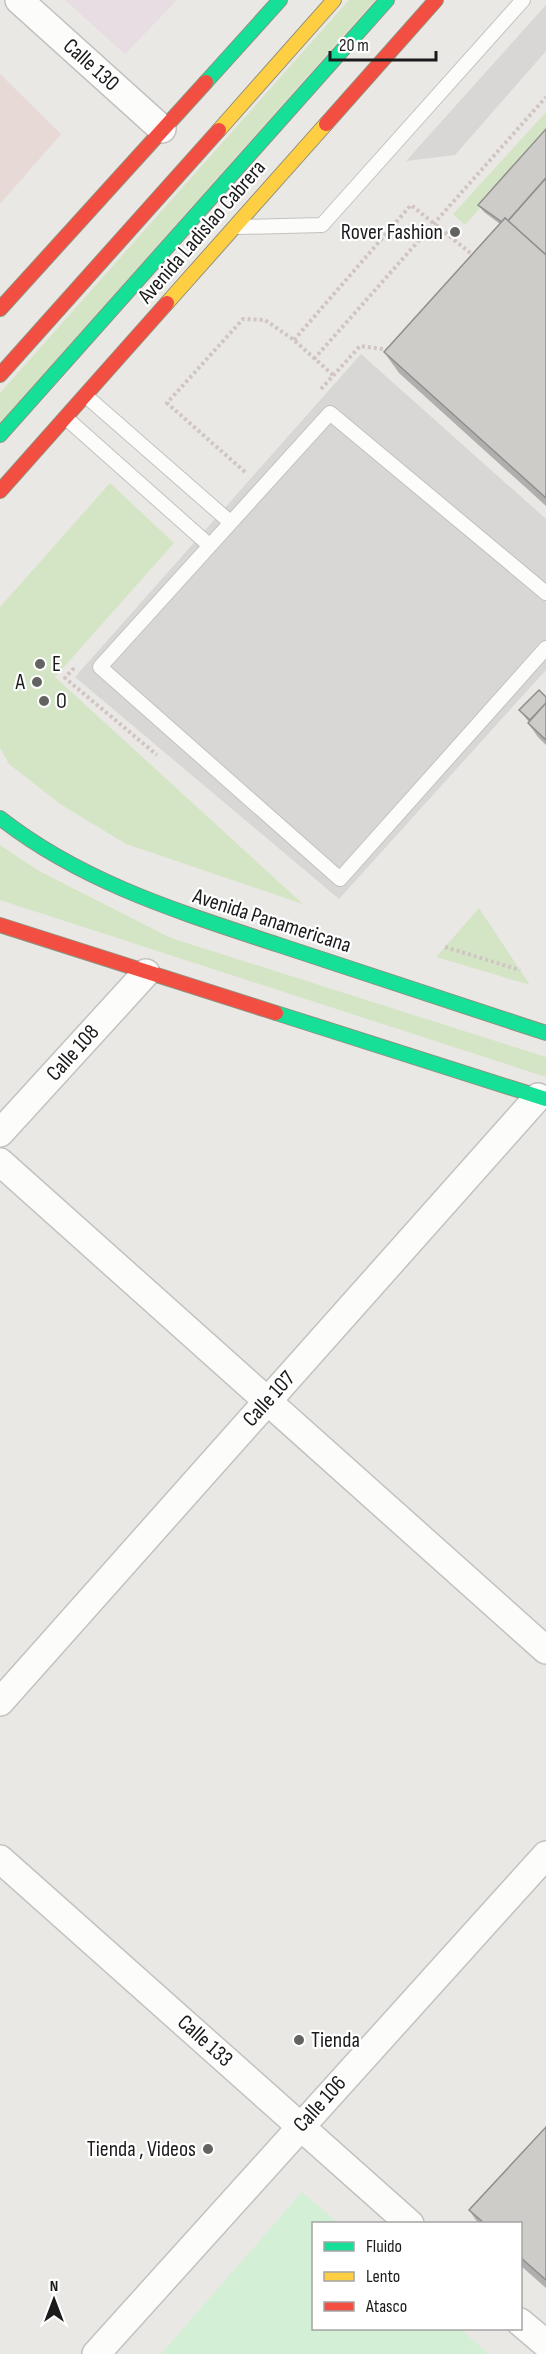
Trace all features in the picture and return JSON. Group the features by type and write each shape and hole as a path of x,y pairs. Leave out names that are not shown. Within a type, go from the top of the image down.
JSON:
{"main road":[{"path":"0,309 280,0"},
{"path":"0,375 334,0"},
{"name":"Avenida Ladislao Cabrera","path":"0,435 387,0"},
{"name":"Avenida Ladislao Cabrera","path":"0,491 436,0"},
{"name":"Avenida Panamericana","path":"0,818 24,840 107,885 199,919 546,1033"},
{"path":"0,925 542,1098"}],"street":[{"name":"Calle 130","path":"19,0 162,129"},
{"name":"Calle 108","path":"0,1133 146,972"},
{"name":"Calle 107","path":"0,1702 542,1098"},
{"path":"0,1162 546,1650"},
{"name":"Calle 106","path":"96,2354 546,1855"},
{"name":"Calle 133","path":"0,1859 409,2222"},
{"path":"522,2324 546,2344"}],"lane":[{"path":"234,227 322,225 523,0"},
{"path":"86,396 230,522"},
{"path":"546,593 330,413 100,667 340,879 546,648"},
{"path":"66,417 209,545"}],"path":[{"path":"314,359 546,97"},
{"path":"294,340 411,205 474,256"},
{"path":"466,265 481,248"},
{"path":"254,463 246,472 167,403 243,319 265,320 294,340 333,375"},
{"path":"317,393 360,346 390,351 398,342"},
{"path":"80,661 65,678 165,762"},
{"path":"445,947 519,970"}],"shaded area":[{"path":"65,0 177,0 125,54"},
{"path":"546,5 546,51 455,155 406,161"},
{"path":"0,74 61,134 0,204"},
{"path":"361,354 546,519 546,670 339,899 75,677"}],"green space":[{"path":"349,0 375,0 0,423 0,393"},
{"path":"546,112 546,135 465,225 453,214"},
{"path":"110,483 174,543 55,677 303,904 126,844 60,804 9,764 0,748 0,607"},
{"path":"0,845 39,871 171,938 546,1057 546,1077 0,900"},
{"path":"479,908 530,985 436,957"},
{"path":"302,2192 337,2222 312,2222 312,2330 461,2330 489,2354 161,2354"}],"building":[{"path":"546,129 546,178 508,221 505,218 502,222 478,205"},
{"path":"546,178 546,255 508,221"},
{"path":"505,218 546,255 546,498 384,352"},
{"path":"539,690 546,697 546,703 530,720 519,710"},
{"path":"546,703 546,740 528,723"},
{"path":"546,2127 546,2280 522,2259 522,2222 483,2222 469,2210"}],"traffic: fast":[{"path":"206,82 280,0"},
{"path":"0,435 387,0"},
{"path":"0,818 65,861 134,894 205,920 546,1033"},
{"path":"276,1013 546,1099"}],"traffic: slow":[{"path":"219,130 334,0"},
{"path":"167,303 326,124"}],"traffic: jam":[{"path":"326,124 436,0"},
{"path":"0,309 206,82"},
{"path":"0,375 219,130"},
{"path":"0,491 167,303"},
{"path":"0,925 276,1013"}],"place":[{"name":"Rover Fashion","path":"455,232"},
{"name":"E","path":"40,664"},
{"name":"A","path":"37,682"},
{"name":"O","path":"44,701"},
{"name":"Tienda","path":"299,2040"},
{"name":"Tienda , Videos","path":"208,2149"}]}
